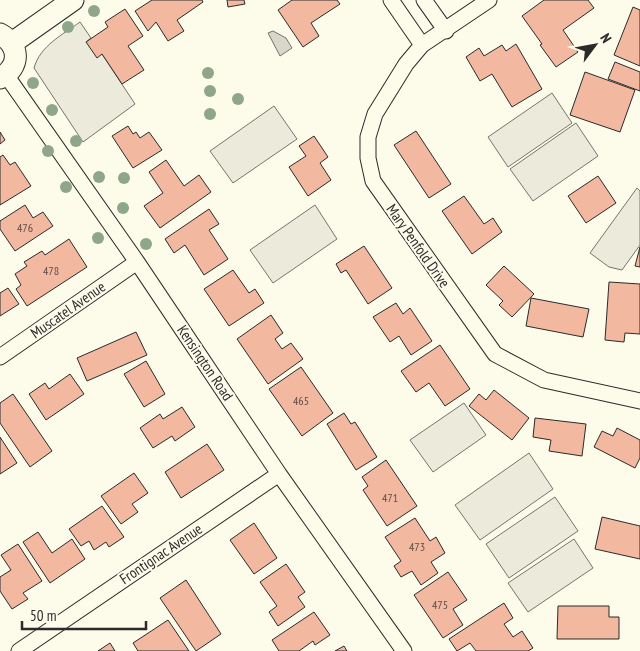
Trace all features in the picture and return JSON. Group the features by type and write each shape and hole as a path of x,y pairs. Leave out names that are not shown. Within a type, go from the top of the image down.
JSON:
{"main road":[{"path":"3,76 14,64 15,50 6,38 73,0"}],"street":[{"path":"390,0 422,45"},
{"path":"424,0 446,30"},
{"name":"Mary Penfold Drive","path":"489,0 422,45 406,64 375,114 368,136 368,158 373,181 495,354 544,380 640,401"},
{"name":"Kensington Road","path":"3,76 137,262 279,474 404,651"},
{"name":"Muscatel Avenue","path":"0,357 137,262"},
{"name":"Frontignac Avenue","path":"19,651 279,474"}],"shaded area":[{"path":"80,22 91,38 86,42 102,54 135,104 83,142 34,68 46,47"},
{"path":"273,31 286,38 292,48 280,56 268,33"},
{"path":"552,93 572,123 508,167 488,137"},
{"path":"274,106 297,139 233,183 210,151"},
{"path":"576,123 598,156 533,201 510,169"},
{"path":"637,188 640,191 640,245 622,270 609,267 590,253"},
{"path":"315,205 337,239 273,283 250,250"},
{"path":"464,403 486,435 433,472 410,440"},
{"path":"529,453 553,489 480,540 455,505"},
{"path":"555,497 578,531 509,578 486,544"},
{"path":"574,539 593,568 528,612 508,583"}],"building":[{"path":"152,0 202,0 203,2 177,20 184,31 168,41 156,22 148,31 135,11"},
{"path":"227,0 244,0 245,4 228,7"},
{"path":"292,0 337,0 340,4 311,23 319,36 303,47 278,10"},
{"path":"544,0 588,0 594,8 563,30 578,52 556,67 522,16"},
{"path":"633,7 640,10 640,66 614,55"},
{"path":"125,9 143,36 128,46 144,70 122,84 102,54 97,58 86,42 108,27 105,22"},
{"path":"516,44 542,89 512,107 492,74 480,81 466,57 479,48 484,56 502,45 506,51"},
{"path":"615,62 640,72 640,91 608,79"},
{"path":"585,72 635,90 620,132 570,115"},
{"path":"128,126 133,134 136,132 140,138 149,132 162,150 133,168 112,136"},
{"path":"416,131 451,184 429,198 394,145"},
{"path":"0,132 5,140 0,144"},
{"path":"314,136 328,157 320,163 331,180 308,196 289,167 306,156 299,146"},
{"path":"3,155 10,165 15,162 31,186 0,205 0,157"},
{"path":"166,160 184,186 199,175 211,192 160,228 144,206 163,193 149,172"},
{"path":"598,176 616,203 586,223 568,196"},
{"path":"464,196 484,224 493,218 502,232 472,254 442,211"},
{"path":"25,205 33,218 43,212 53,226 15,251 0,229 0,221"},
{"path":"209,209 219,224 209,230 228,259 204,275 185,245 174,253 165,239"},
{"path":"69,239 87,267 27,306 16,289 21,285 15,274 27,266 24,262 42,251 45,255"},
{"path":"364,246 392,288 368,304 346,270 341,273 336,264"},
{"path":"640,247 640,267 635,266"},
{"path":"504,266 534,294 512,317 499,305 503,301 486,285"},
{"path":"233,270 249,293 255,289 264,303 229,326 204,289"},
{"path":"609,282 640,284 640,334 625,333 624,342 605,340"},
{"path":"8,288 19,304 0,316 0,293"},
{"path":"531,298 589,309 583,337 526,326"},
{"path":"396,303 403,314 410,308 432,341 411,355 399,336 390,342 373,317"},
{"path":"271,315 283,333 275,339 282,349 291,343 303,359 268,384 237,339"},
{"path":"136,332 147,355 87,381 77,358"},
{"path":"440,345 470,389 445,406 429,383 416,392 401,371"},
{"path":"146,361 165,394 144,407 124,374"},
{"path":"301,367 333,413 302,436 269,389"},
{"path":"70,374 84,394 46,420 29,394 45,383 49,389"},
{"path":"494,390 529,418 512,440 469,406 479,394 486,400"},
{"path":"13,394 52,451 30,467 0,423 0,403"},
{"path":"182,407 195,427 175,441 172,436 153,448 140,428 160,414 163,419"},
{"path":"344,413 351,424 355,422 377,457 356,470 327,424"},
{"path":"535,418 586,424 582,456 549,451 551,440 533,437"},
{"path":"617,428 640,440 640,458 635,468 594,447 602,431 613,436"},
{"path":"0,437 17,463 0,474"},
{"path":"207,444 224,470 181,498 165,472"},
{"path":"386,460 417,506 387,526 363,490 368,486 362,477"},
{"path":"134,473 148,493 132,504 138,512 121,524 101,496"},
{"path":"102,506 124,537 109,547 106,542 94,550 89,541 81,546 69,529"},
{"path":"602,517 640,526 640,559 595,549"},
{"path":"415,518 430,541 436,537 445,553 431,562 438,573 421,585 412,571 401,577 394,566 401,561 385,537"},
{"path":"254,523 277,558 254,574 230,540"},
{"path":"38,532 52,553 72,539 85,559 50,583 23,542"},
{"path":"18,544 42,581 23,593 28,599 12,609 0,591 0,577 11,570 1,555"},
{"path":"286,564 305,592 298,597 305,607 278,626 269,612 277,606 260,582"},
{"path":"448,572 467,600 453,609 463,625 443,638 414,595"},
{"path":"186,580 221,634 196,651 160,598"},
{"path":"504,603 513,618 504,624 513,637 522,631 533,648 528,651 476,651 470,643 457,651 449,639"},
{"path":"558,606 609,606 609,617 619,617 619,639 557,639"},
{"path":"314,612 330,635 315,645 313,641 299,651 279,651 272,640"},
{"path":"168,620 189,651 138,651 133,643"},
{"path":"110,643 115,651 98,651"},
{"path":"344,646 347,651 335,651"}]}
